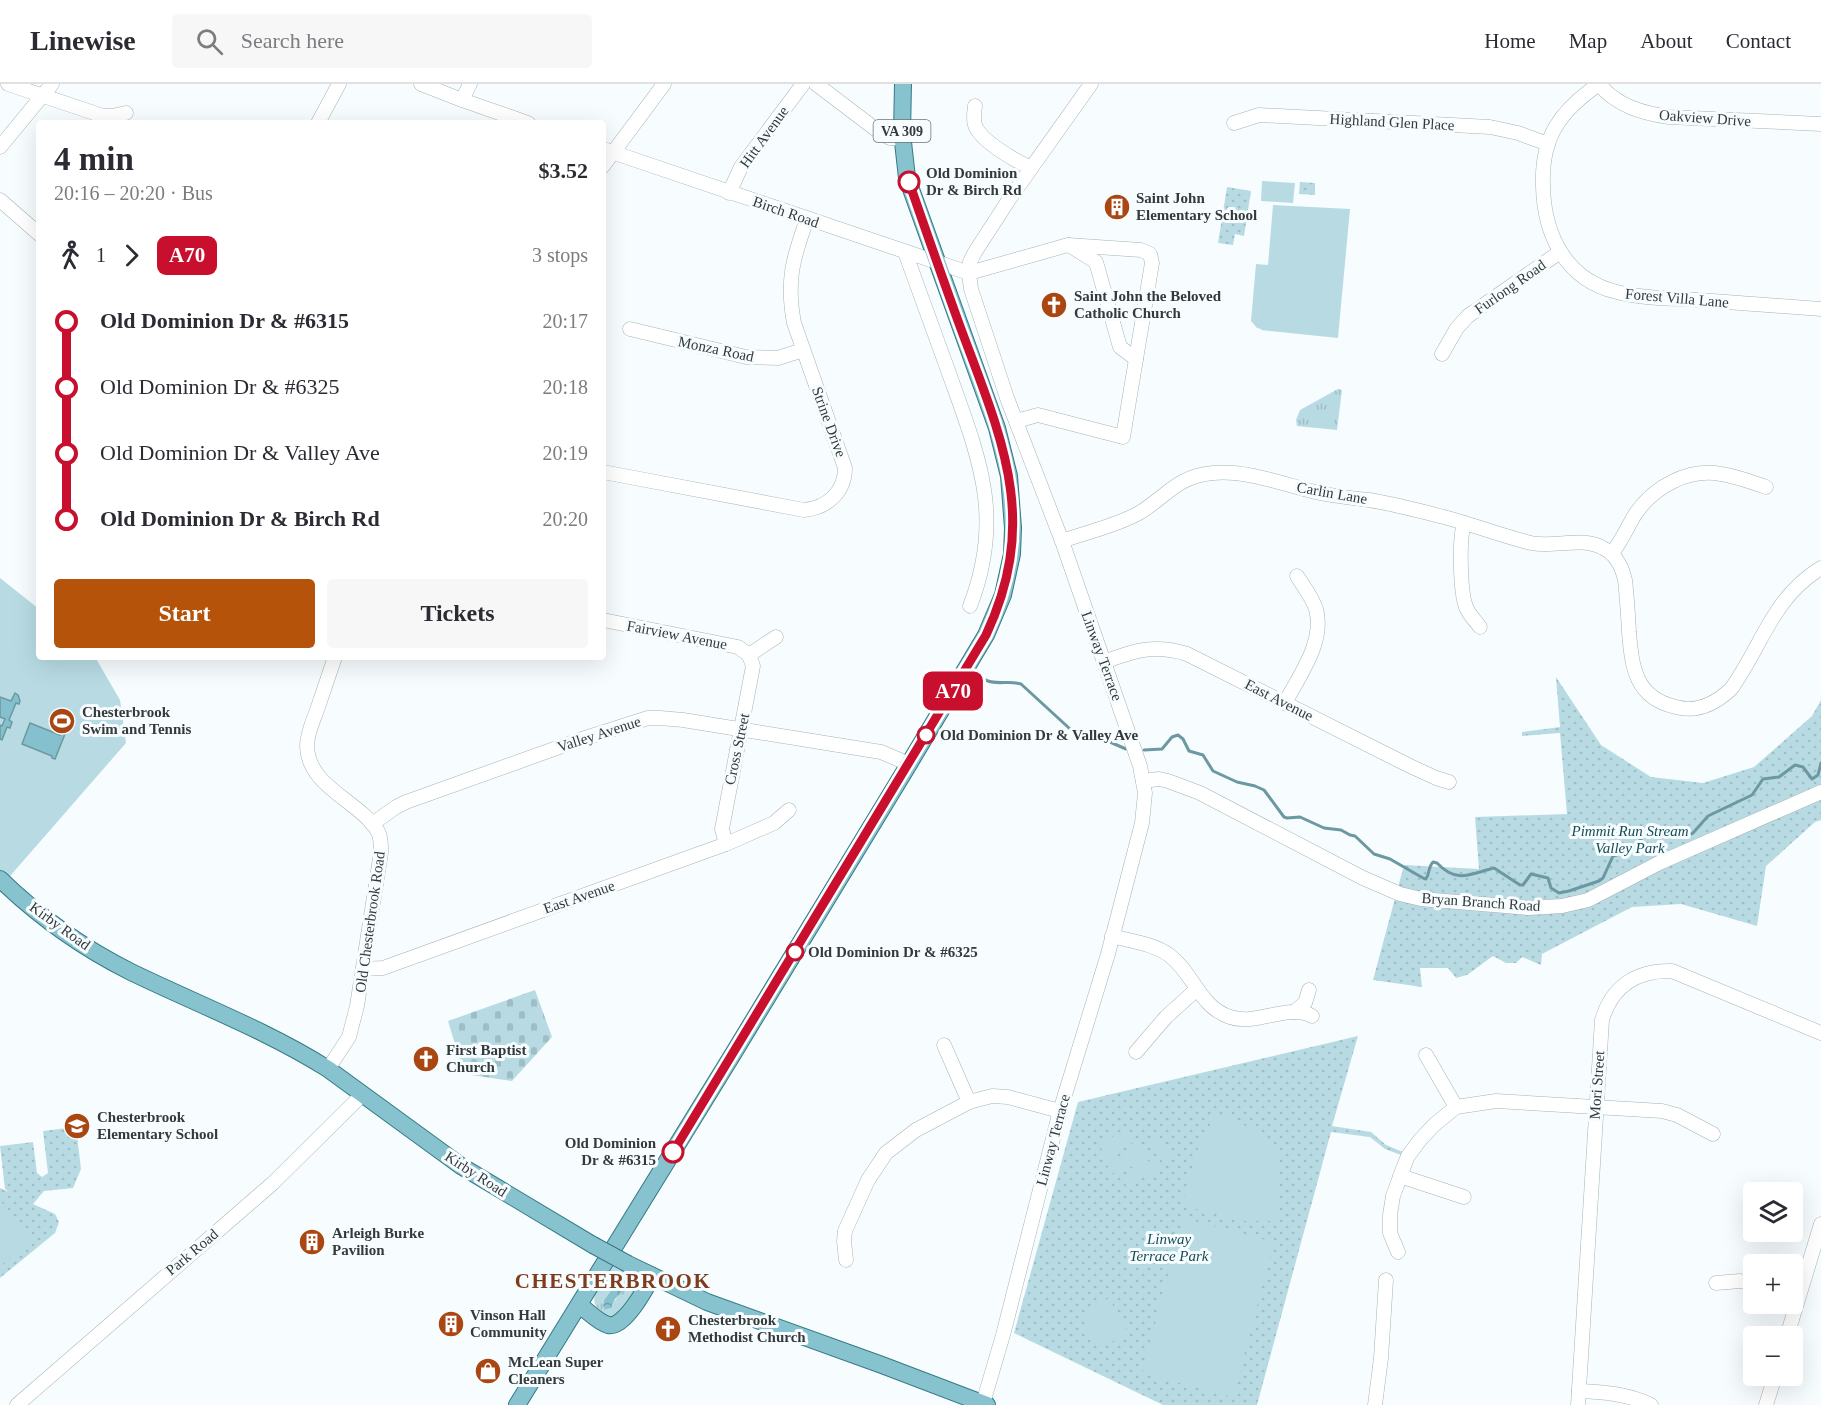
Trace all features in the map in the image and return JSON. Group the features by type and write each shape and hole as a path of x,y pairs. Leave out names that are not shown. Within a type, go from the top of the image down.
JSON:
{"main road":[{"name":"VA 309","path":"517,1405 986,635 1008,574 1013,537 1012,501 1004,452 908,177 902,139 903,84"},
{"name":"Kirby Road","path":"0,879 56,926 121,967 275,1038 328,1069 461,1166 628,1264 707,1302 985,1404"},
{"path":"579,1305 608,1325 620,1323 652,1276"}],"street":[{"path":"8,84 103,116 126,113"},
{"path":"0,147 52,84"},
{"path":"320,120 339,84"},
{"path":"421,84 519,120"},
{"path":"462,100 470,84"},
{"path":"608,150 664,84"},
{"name":"Hitt Avenue","path":"729,192 741,167 803,84"},
{"path":"816,84 882,134 890,138 902,139"},
{"path":"1016,421 1038,415 1123,438 1152,263 1150,254 1141,250 1068,245 969,273 970,262 975,252 1090,84"},
{"name":"Oakview Drive","path":"1599,84 1619,102 1649,114 1670,117 1821,123"},
{"name":"Forest Villa Lane","path":"1599,84 1578,99 1560,118 1548,144 1542,181 1545,217 1550,232 1560,252 1574,269 1599,286 1630,295 1821,309"},
{"path":"975,106 974,123 981,134 1009,158 1031,168"},
{"name":"Highland Glen Place","path":"1234,123 1259,115 1490,128 1518,133 1548,144"},
{"name":"Birch Road","path":"608,150 969,273"},
{"path":"0,200 36,231"},
{"name":"Strine Drive","path":"606,473 804,510 822,506 837,494 843,484 845,468 794,323 789,287 795,255 807,219"},
{"path":"1068,245 1096,262 1120,347 1136,358"},
{"path":"905,252 967,424 983,478 986,500 986,543 983,567 970,606"},
{"name":"Furlong Road","path":"1442,354 1453,334 1467,316 1560,252"},
{"name":"Linway Terrace","path":"969,273 971,289 1016,421 1062,540 1140,766 1144,809 1143,823 1112,936 1060,1111 985,1404"},
{"name":"Monza Road","path":"630,329 762,359 778,358 803,350"},
{"name":"Carlin Lane","path":"1062,540 1140,513 1179,483 1214,472 1243,475 1329,495 1386,503 1534,544 1583,542 1612,553"},
{"path":"1766,487 1720,473 1696,474 1682,478 1667,485 1644,502 1612,553 1623,570 1625,580 1632,663 1635,674 1648,693 1679,708 1701,707 1712,704 1723,697 1731,689 1785,599 1798,585 1821,568"},
{"path":"1464,523 1460,543 1464,598 1470,615 1480,627"},
{"path":"1285,703 1306,662 1317,633 1316,609 1297,576"},
{"name":"Fairview Avenue","path":"606,621 738,647 749,655"},
{"path":"749,655 776,637"},
{"name":"East Avenue","path":"1104,662 1132,651 1146,649 1160,648 1188,654 1419,770 1449,782"},
{"name":"Cross Street","path":"726,844 722,829 753,666 749,655"},
{"path":"334,660 310,728 307,743 308,755 318,776 372,824"},
{"name":"Valley Avenue","path":"372,824 406,802 579,740 648,718 741,728 881,752 909,764"},
{"name":"Bryan Branch Road","path":"1143,781 1159,779 1200,792 1363,878 1400,894 1421,899 1528,908 1562,906 1588,900 1659,863 1821,792"},
{"name":"East Avenue","path":"363,969 382,968 726,844 774,823 789,810"},
{"name":"Old Chesterbrook Road","path":"328,1069 349,1037 357,1006 381,852 380,836 372,824"},
{"path":"1112,936 1168,954 1177,961 1210,1005 1229,1017 1251,1020 1300,1011 1312,1016"},
{"name":"Mori Street","path":"1578,1405 1596,1107 1602,1020 1605,1009 1619,990 1640,975 1660,971 1677,972 1821,1033"},
{"path":"1136,1052 1166,1017 1197,989"},
{"path":"1294,1012 1305,1004 1309,990"},
{"path":"944,1045 969,1102"},
{"path":"1426,1055 1456,1107"},
{"name":"Park Road","path":"17,1405 273,1183 362,1095"},
{"path":"846,1260 844,1241 846,1231 868,1180 886,1153 900,1141 969,1102 992,1096 1003,1096 1060,1111"},
{"path":"1398,1252 1390,1233 1390,1215 1393,1196 1408,1156 1434,1125 1456,1107 1496,1101 1662,1111 1677,1115 1713,1134"},
{"path":"1400,1176 1464,1197"},
{"path":"1803,1277 1821,1224"},
{"path":"1375,1405 1381,1358 1386,1280"},
{"path":"1716,1283 1743,1282"},
{"path":"1766,1405 1772,1386"},
{"path":"1579,1391 1628,1396 1651,1405"}],"green space":[{"path":"1262,181 1295,183 1293,203 1261,201"},
{"path":"1300,182 1315,183 1315,195 1299,194"},
{"path":"1227,187 1251,191 1244,236 1235,234 1233,245 1218,243"},
{"path":"1273,205 1350,209 1338,338 1261,330 1251,321 1256,264 1268,265"},
{"path":"1338,389 1342,390 1337,430 1297,426 1296,420 1300,410"},
{"name":"Chesterbrook Swim and Tennis","path":"0,578 36,607 36,660 97,660 120,700 126,743 4,883 0,878"},
{"name":"Pimmit Run Stream Valley Park","path":"1556,677 1601,745 1651,777 1703,783 1754,767 1812,716 1821,700 1821,820 1815,822 1766,866 1757,926 1681,904 1632,907 1542,954 1541,965 1522,957 1516,963 1506,963 1493,956 1467,975 1456,978 1448,968 1420,968 1422,987 1373,980 1404,865 1479,869 1475,817 1567,814 1560,733 1522,736 1522,732 1560,727"},
{"path":"535,990 552,1037 512,1081 464,1074 448,1021"},
{"name":"Linway Terrace Park","path":"1358,1036 1332,1126 1371,1132 1386,1145 1403,1152 1401,1155 1385,1149 1370,1137 1331,1132 1257,1405 1163,1405 1014,1333 1078,1102"},
{"path":"1224,1115 1257,1131 1272,1143 1275,1149 1278,1168 1277,1221 1244,1221 1188,1207 1184,1198 1199,1144 1215,1116"},
{"path":"76,1127 81,1169 73,1188 44,1191 33,1204 55,1214 59,1222 55,1233 0,1278 0,1188 9,1192 5,1189 0,1146 33,1142 37,1173 42,1177 48,1173 43,1131"},
{"path":"1127,1128 1135,1141 1107,1158 1099,1145"},
{"path":"1157,1136 1170,1158 1163,1163 1150,1140"},
{"path":"1138,1146 1139,1148 1144,1146 1148,1154 1144,1156 1145,1159 1117,1175 1115,1172 1110,1175 1106,1168 1111,1165 1109,1162"},
{"path":"1154,1158 1160,1168 1127,1187 1122,1177"},
{"path":"0,1200 32,1238 0,1266"},
{"path":"1183,1218 1274,1242 1233,1397 1142,1373"},
{"path":"611,1265 627,1274 636,1287 634,1295 619,1315 609,1317 597,1308 594,1300 597,1289","holes":["619,1283 623,1286 612,1306 603,1306 604,1300 614,1285"]},
{"path":"616,1283 622,1285 622,1292 615,1299 611,1308 606,1309 603,1306 604,1300"},
{"path":"1109,1298 1128,1333 1099,1349 1080,1315"}],"shaded area":[{"path":"15,693 20,701 19,704 16,703 9,720 12,722 10,728 7,727 2,740 0,739 0,725 2,726 5,719 0,717 0,697 11,701"},
{"path":"30,723 60,735 65,734 55,759 22,744"}],"waterway":[{"path":"984,679 992,682 1021,684 1069,728 1078,732 1093,732 1126,749"},
{"path":"1144,750 1162,749 1172,737 1178,735 1183,739 1189,751 1203,755 1213,771 1237,782 1264,790 1284,817 1300,817 1324,828 1341,830 1355,836 1374,854 1390,859 1423,878 1426,879 1433,862 1451,873 1464,876 1494,868 1520,885 1523,885 1531,874 1548,878 1551,888 1559,893 1599,881 1603,878 1613,856 1634,847 1649,828 1652,827 1661,834 1688,836 1708,816 1752,795 1763,779 1779,777 1795,765 1803,767 1812,779 1818,775 1821,763"}],"bus line":[{"name":"A70","path":"673,1152 986,635 1003,595 1012,554 1013,528 1012,501 1004,452 909,182"}],"place":[{"name":"Old Dominion Dr & Birch Rd","path":"909,182"},
{"name":"Saint John Elementary School","path":"1117,207"},
{"name":"Saint John the Beloved Catholic Church","path":"1054,305"},
{"name":"Chesterbrook Swim and Tennis","path":"62,721"},
{"name":"Old Dominion Dr & Valley Ave","path":"926,735"},
{"name":"Old Dominion Dr & #6325","path":"795,952"},
{"name":"First Baptist Church","path":"426,1059"},
{"name":"Chesterbrook Elementary School","path":"77,1126"},
{"name":"Old Dominion Dr & #6315","path":"673,1152"},
{"name":"Arleigh Burke Pavilion","path":"312,1242"},
{"name":"Vinson Hall Community","path":"451,1324"},
{"name":"Chesterbrook Methodist Church","path":"668,1329"},
{"name":"McLean Super Cleaners","path":"488,1371"}],"district":[{"name":"CHESTERBROOK","path":"613,1281"}]}
